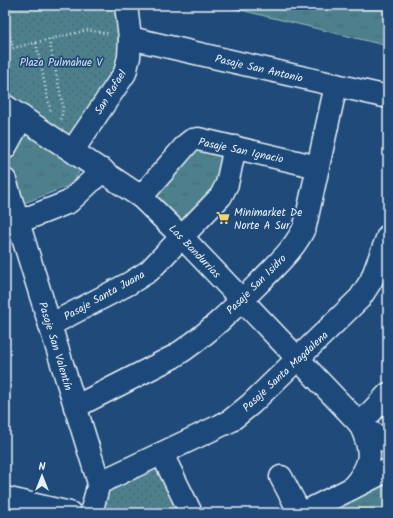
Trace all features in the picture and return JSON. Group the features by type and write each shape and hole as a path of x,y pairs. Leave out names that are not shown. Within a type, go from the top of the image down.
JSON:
{"street":[{"name":"San Rafael","path":"73,150 124,73 129,57 130,38 126,5"},
{"name":"Pasaje San Antonio","path":"130,38 388,97"},
{"name":"Pasaje San Isidro","path":"75,407 188,348 242,300 282,260 300,238 305,226 336,85"},
{"name":"Las Bandurrias","path":"14,111 141,197 182,237 360,424 388,442"},
{"path":"5,148 14,111"},
{"name":"Pasaje San Ignacio","path":"141,197 192,140 198,139 318,167"},
{"name":"Pasaje Santa Juana","path":"50,325 148,271 182,237 225,190 235,147"},
{"path":"18,222 69,202 103,170"},
{"name":"Pasaje San Valentín","path":"5,180 99,483"},
{"name":"Pasaje Santa Magdalena","path":"99,483 230,421 251,404 299,359 360,298 371,282 388,236"},
{"path":"360,424 388,394"},
{"name":"Las Bandurrias","path":"352,488 362,477 367,466 368,442 360,424"},
{"path":"162,454 191,513"},
{"path":"282,477 302,513 388,470"},
{"path":"91,513 99,483"},
{"path":"5,498 70,513"}],"path":[{"path":"5,17 13,48"},
{"path":"5,50 88,30 130,38"},
{"path":"49,40 63,106 61,125"},
{"path":"36,43 52,119"}],"green space":[{"name":"Plaza Pulmahue V","path":"5,5 123,5 127,55 72,146 5,99"},
{"path":"220,5 388,5 388,46"},
{"path":"25,134 81,169 71,185 24,203 20,199 7,161"},
{"path":"233,149 226,182 182,233 144,197 184,150"},
{"path":"160,460 185,513 99,513 103,487"},
{"path":"388,482 388,513 324,513"}],"place":[{"name":"Minimarket De Norte A Sur","path":"223,218"}]}
